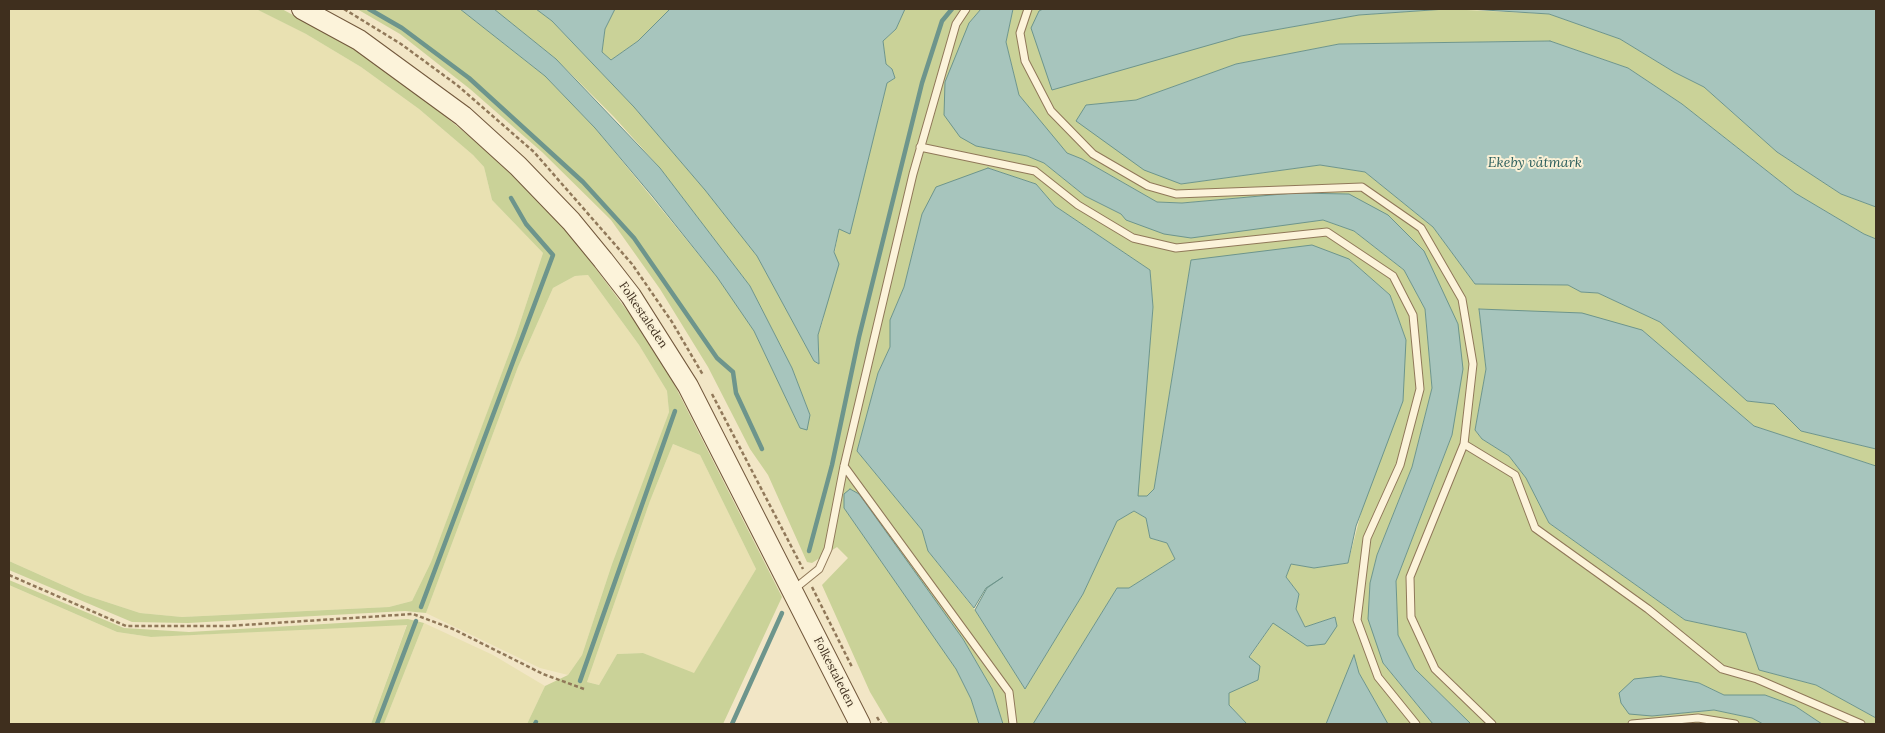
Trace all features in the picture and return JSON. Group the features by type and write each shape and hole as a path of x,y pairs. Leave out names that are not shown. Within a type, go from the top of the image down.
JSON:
{"main road":[{"name":"Folkestaleden","path":"302,9 359,40 463,116 518,166 576,228 631,296 683,378 860,724"}],"lane":[{"path":"793,590 819,569 828,548 844,466 920,147 956,24 966,9"},
{"path":"1028,9 1020,33 1025,61 1051,111 1093,154 1148,186 1176,194 1362,187 1421,228 1462,299 1473,364 1464,444 1410,577 1411,617 1435,669 1492,724"},
{"path":"920,147 1035,171 1078,205 1133,238 1176,248 1326,232 1393,276 1413,315 1420,389 1400,466 1367,538 1357,620 1378,677 1416,724"},
{"path":"1464,444 1515,475 1535,528 1648,609 1722,669 1757,679 1862,724"},
{"path":"844,466 1009,692 1013,724"},
{"path":"1632,724 1698,718 1735,724"}],"path":[{"path":"9,575 126,626 228,626 413,614 454,629 543,674 584,689"}],"shaded area":[{"path":"9,9 256,9 306,34 361,67 419,109 473,155 484,167 492,200 543,253 516,335 460,485 431,562 412,601 389,607 182,617 140,613 85,595 9,561"},
{"path":"588,275 639,345 667,391 669,412 612,564 582,655 568,675 540,668 426,613 518,367 553,288 575,276"},
{"path":"673,444 700,455 756,569 694,674 643,653 617,654 599,685 587,682 650,501"},
{"path":"9,585 117,632 151,637 407,624 371,724 9,724"},
{"path":"424,623 493,655 545,686 527,724 384,724"}],"green space":[{"path":"256,9 282,9 349,46 402,81 469,136 511,174 570,234 631,316 673,382 782,597 723,724 527,724 545,686 568,675 582,655 612,564 669,412 667,391 639,345 588,275 575,276 553,288 518,367 426,613 405,611 188,623 132,622 9,570 9,561 85,595 140,613 182,617 389,607 412,601 431,562 516,335 543,253 492,200 484,167 473,155 419,109 361,67 306,34","holes":["673,444 700,455 756,569 694,673 643,653 617,654 599,685 587,682 650,501"]},
{"path":"357,9 460,9 545,76 595,128 717,277 754,331 800,428 810,415 792,368 750,286 660,168 614,117 556,59 494,9 536,9 552,21 634,107 705,190 757,256 814,361 819,364 818,335 823,320 839,228 850,233 887,83 895,78 892,69 886,64 883,41 896,29 905,9 981,9 969,23 976,146 1027,156 1044,163 1085,196 1121,214 1300,222 1323,220 1354,231 1404,270 1425,309 1432,388 1412,467 1377,555 1370,583 1383,663 1433,724 1388,724 1359,673 1354,656 1326,724 1247,724 1229,705 1229,693 1249,658 1274,622 1307,646 1335,617 1305,627 1296,609 1299,594 1286,577 1291,564 1314,568 1348,563 1406,340 1390,295 1349,259 1191,260 1154,489 1147,496 1137,496 1153,307 1150,270 1055,206 1036,184 988,168 922,214 904,287 890,320 890,347 878,373 857,451 922,530 928,551 975,610 1025,689 1083,594 1117,521 1134,511 1146,518 1150,538 1167,543 1175,559 1129,588 1117,588 1033,724 1003,724 992,689 963,639 859,494 850,489 844,508 956,669 971,699 979,724 889,724 870,692 822,585 848,558 837,547 812,563 807,562 768,475 750,449 708,367 660,289 611,220 542,152 470,89 400,34"},
{"path":"615,9 670,9 638,41 611,60 602,52 605,29"},
{"path":"1013,9 1043,9 1039,11 1241,36 1359,15 1446,9 1549,14 1620,39 1674,72 1704,87 1777,152 1841,194 1876,207 1876,239 1864,234 1795,193 1682,104 1628,68 1550,41 1339,44 1236,64 1136,100 1086,105 1181,184 1320,165 1365,172 1433,227 1475,284 1568,285 1581,292 1598,293 1660,322 1747,401 1774,404 1801,431 1876,449 1876,466 1754,426 1642,330 1479,309 1486,369 1475,430 1482,439 1509,456 1526,478 1549,523 1685,620 1746,633 1759,670 1816,685 1876,718 1876,724 1822,724 1795,706 1765,695 1724,695 1699,683 1652,716 1714,710 1752,718 1763,724 1471,724 1415,669 1398,635 1396,581 1452,435 1458,324 1349,194 1294,193 1182,203 1157,202 1082,159 1066,153 1019,95 1006,42"},
{"path":"9,580 124,628 189,632 408,619 424,623 384,724 371,724 407,625 151,637 117,632 9,585"}],"water":[{"path":"460,9 494,9 556,59 660,168 750,286 792,368 810,415 807,430 800,428 754,331 717,277 653,197 595,128 545,76"},
{"path":"536,9 615,9 605,29 602,52 611,60 638,41 670,9 905,9 896,29 883,41 886,64 892,69 895,78 887,83 850,234 839,229 834,252 839,264 818,335 819,364 814,361 757,256 705,190 634,107 552,21"},
{"path":"981,9 1013,9 1006,42 1019,95 1067,153 1082,159 1157,202 1182,203 1294,193 1349,194 1388,215 1424,251 1458,324 1463,369 1452,435 1396,581 1398,635 1415,669 1471,724 1433,724 1383,663 1368,619 1370,583 1377,555 1412,467 1432,388 1425,309 1404,270 1354,231 1323,220 1191,238 1164,234 1126,220 1121,214 1085,196 1044,163 1027,156 976,146 960,137 944,115 945,82 969,23"},
{"path":"1043,9 1446,9 1359,15 1241,36 1052,90 1031,28 1039,11"},
{"path":"1469,9 1876,9 1876,207 1841,194 1777,152 1704,87 1674,72 1620,39 1549,14"},
{"name":"Ekeby våtmark","path":"1550,41 1628,68 1682,104 1795,193 1864,234 1876,239 1876,449 1801,431 1774,404 1747,401 1660,322 1598,293 1581,292 1568,285 1475,284 1433,227 1365,172 1320,165 1181,184 1144,170 1076,121 1086,105 1136,100 1236,64 1339,44"},
{"path":"988,168 1036,184 1055,206 1150,270 1153,307 1138,496 1147,496 1154,489 1191,260 1312,245 1349,259 1390,295 1406,340 1403,401 1356,526 1348,563 1314,568 1291,564 1286,577 1299,594 1296,609 1305,627 1335,617 1337,626 1325,644 1307,646 1273,623 1249,657 1260,666 1258,680 1229,693 1229,705 1247,724 1033,724 1117,588 1129,588 1175,559 1167,543 1150,538 1146,518 1134,511 1117,521 1083,594 1025,689 975,610 987,588 1003,577 986,588 974,608 928,551 922,530 857,451 878,373 890,347 890,320 904,287 922,214 936,187"},
{"path":"1479,309 1582,313 1642,330 1754,426 1876,466 1876,718 1816,685 1759,670 1746,633 1685,620 1549,523 1526,478 1509,456 1482,439 1475,430 1486,369"},
{"path":"850,489 859,494 963,639 992,689 1003,724 979,724 971,699 956,669 844,508 844,494"},
{"path":"1354,655 1359,673 1388,724 1326,724"},
{"path":"1661,676 1699,683 1724,695 1765,695 1795,706 1822,724 1763,724 1752,718 1714,710 1652,716 1629,714 1621,703 1619,693 1634,679"}],"waterway":[{"path":"369,9 402,28 469,78 583,182 634,238 717,358 733,372 736,393 762,449"},
{"path":"809,551 832,465 859,337 922,83 942,21 952,9"},
{"path":"421,607 553,255 526,224 511,198"},
{"path":"580,681 675,411"},
{"path":"732,724 782,613"},
{"path":"377,724 416,621"}]}
